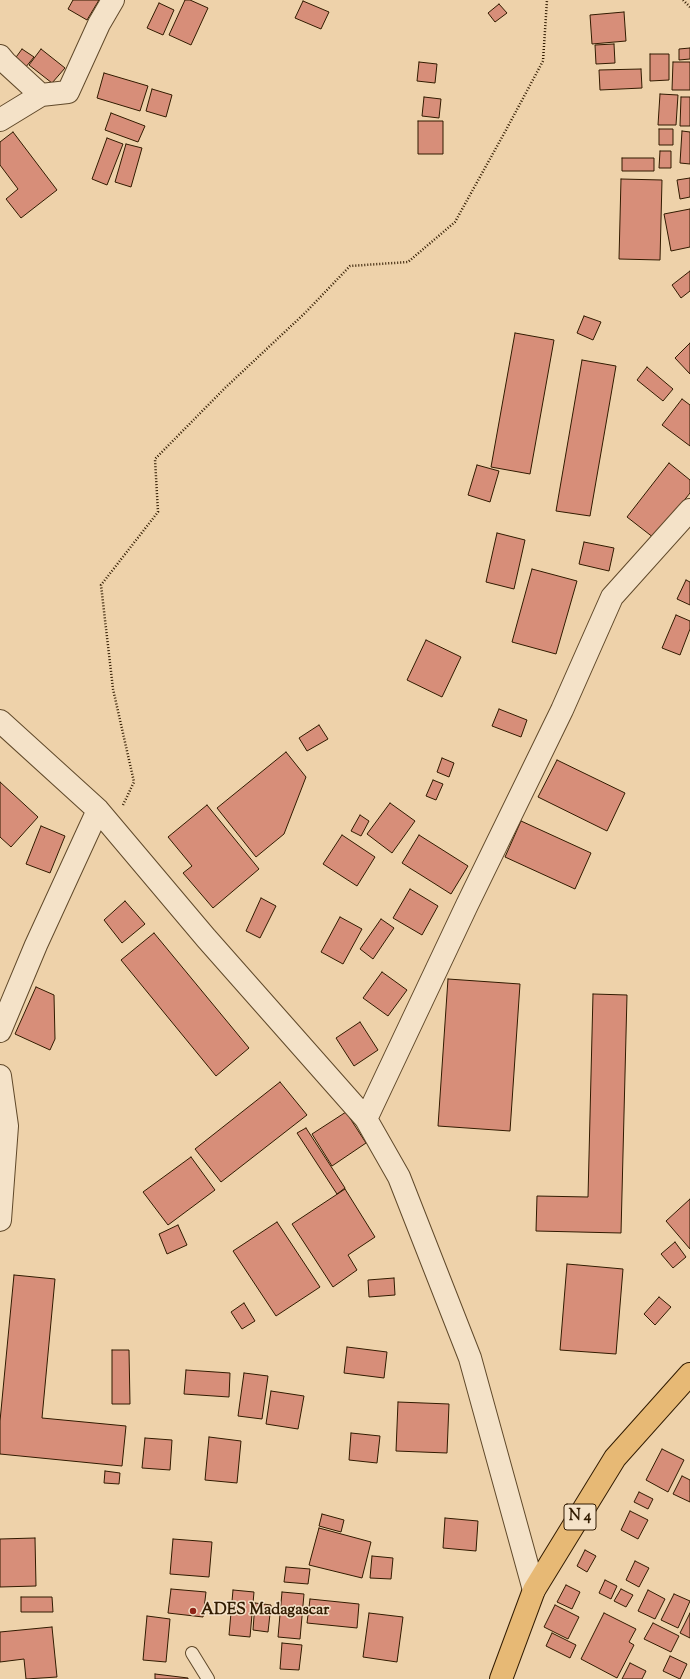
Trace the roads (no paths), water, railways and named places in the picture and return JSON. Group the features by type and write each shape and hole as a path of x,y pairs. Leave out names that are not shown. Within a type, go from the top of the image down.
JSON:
{"main road":[{"name":"N 4","path":"502,1679 534,1590 616,1458 690,1374"}],"street":[{"path":"0,120 41,95 68,92 98,24 114,0"},
{"path":"0,56 41,95"},
{"path":"366,1119 466,905 562,710 612,598 690,510"},
{"path":"0,721 98,810 206,938 366,1119 398,1177 470,1358 534,1590"},
{"path":"0,1031 36,945 98,810"},
{"path":"0,1076 7,1126 0,1220"}],"lane":[{"path":"192,1653 208,1679"}],"place":[{"name":"ADES Madagascar","path":"193,1611"}]}
